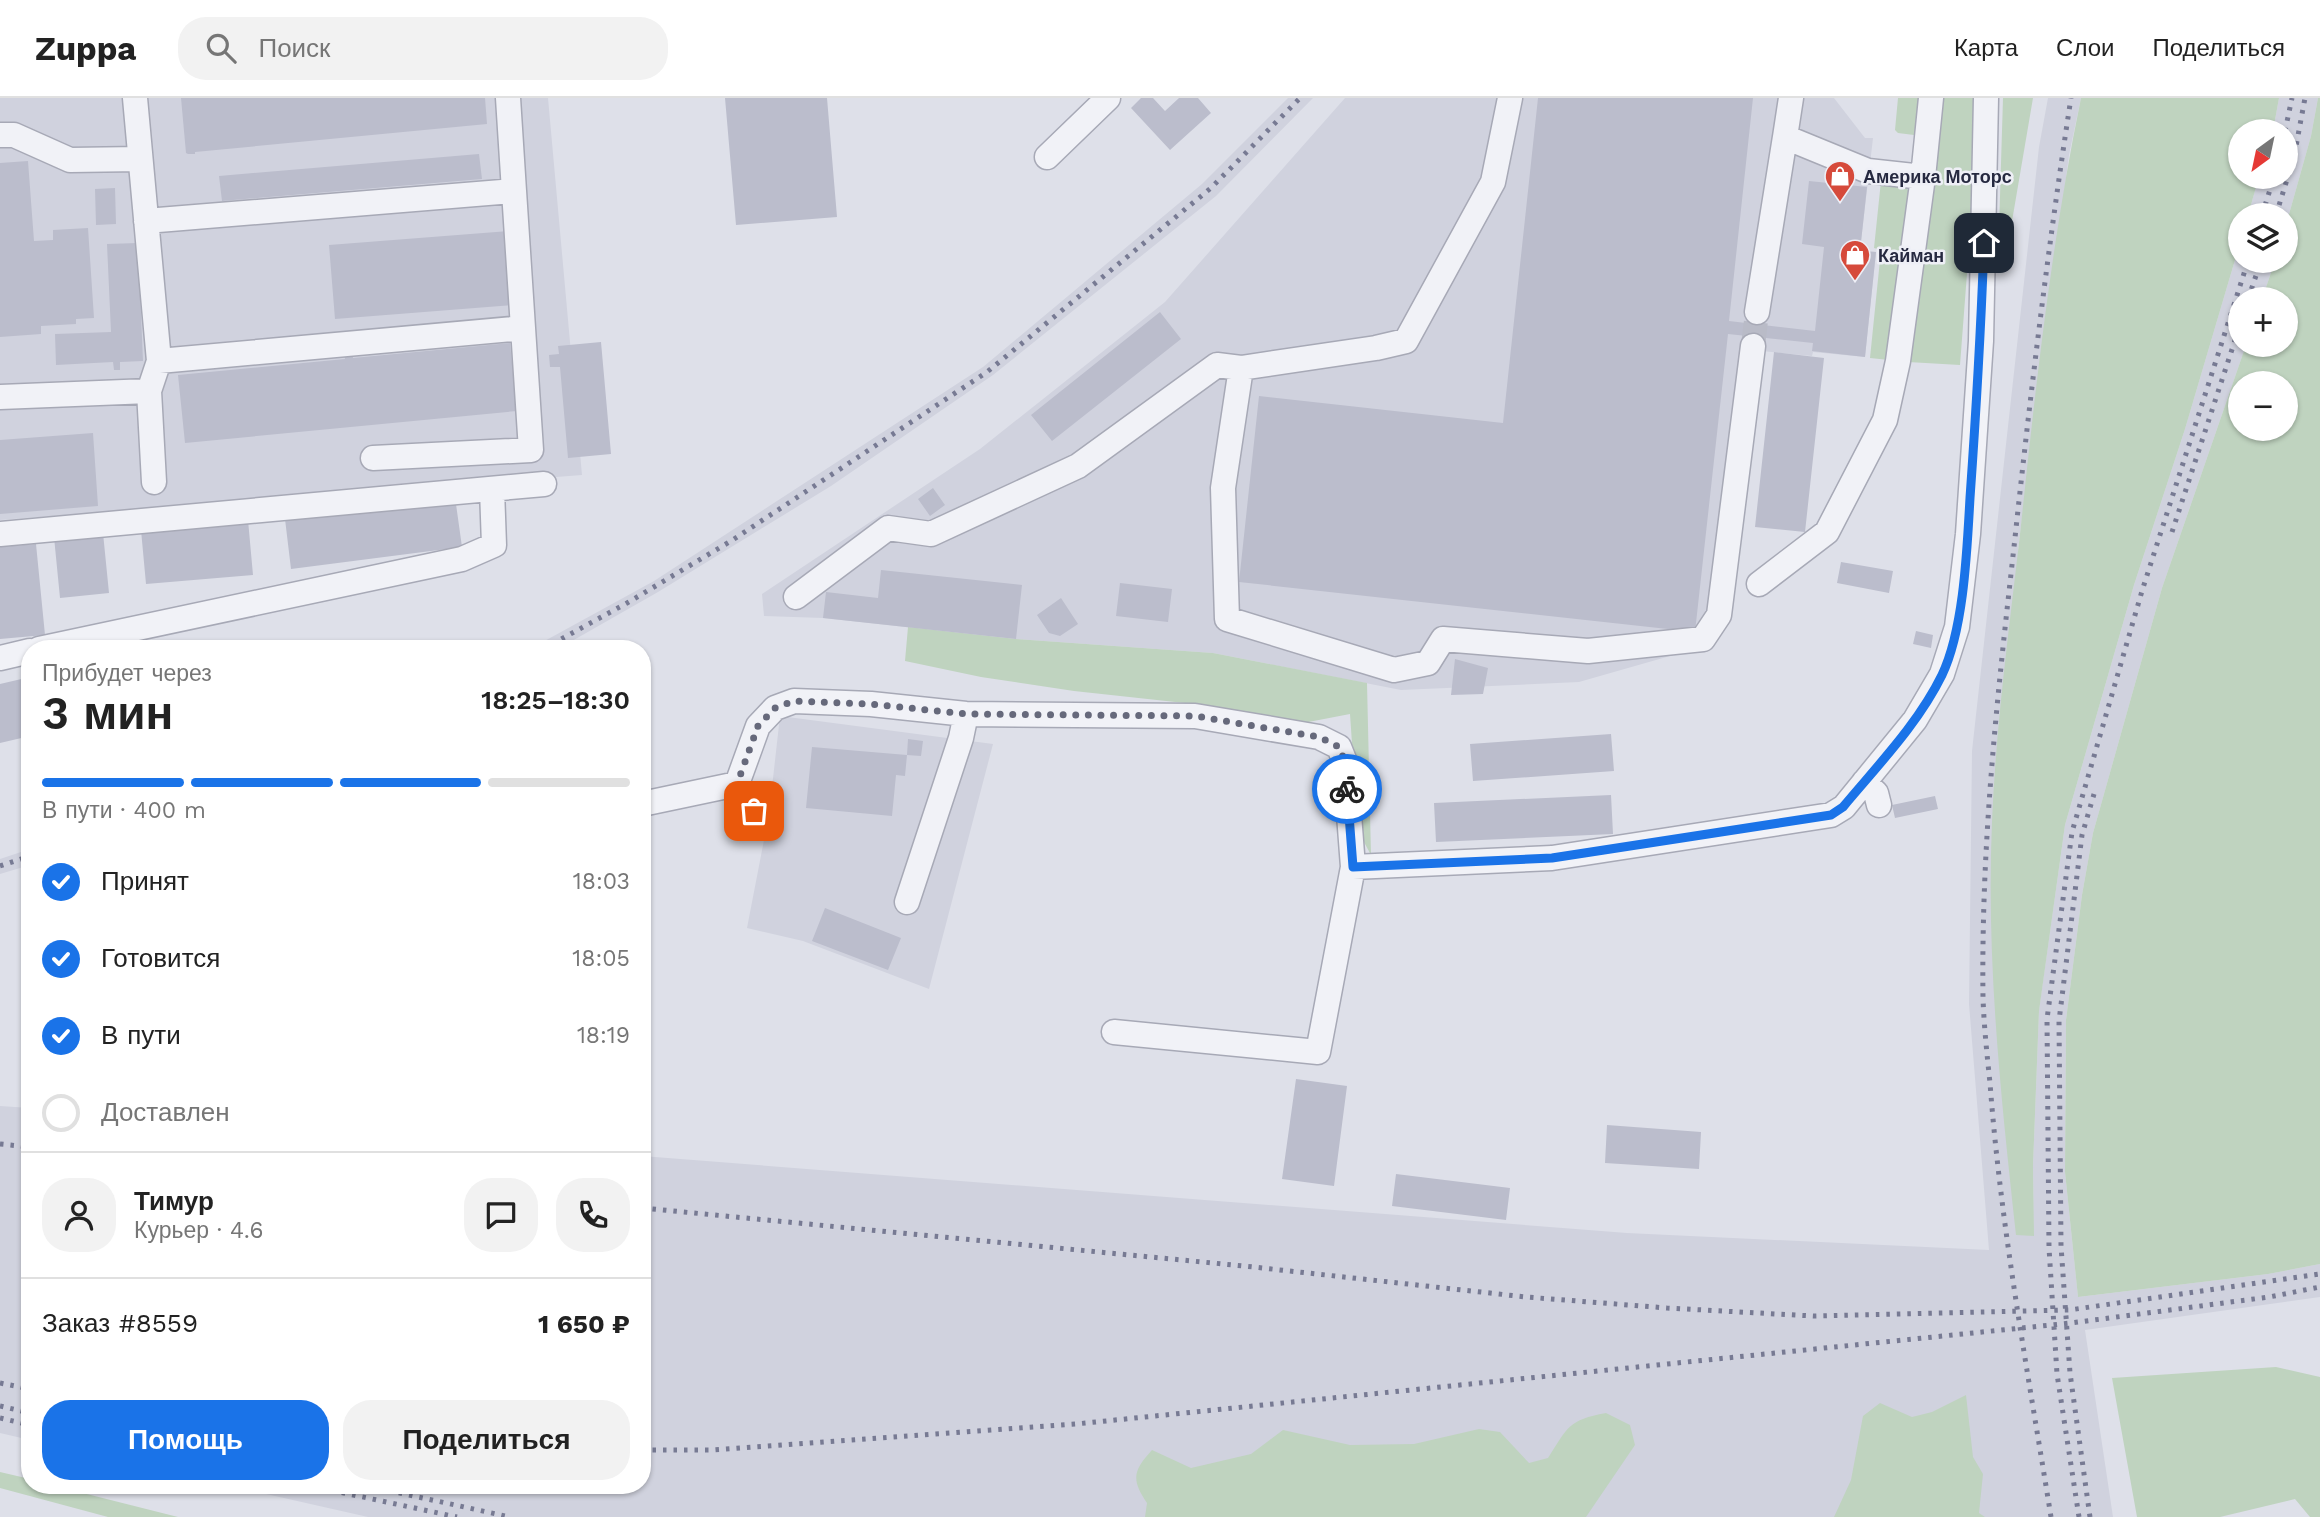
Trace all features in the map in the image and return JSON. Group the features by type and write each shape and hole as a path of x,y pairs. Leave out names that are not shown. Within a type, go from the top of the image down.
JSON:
{"street":[{"path":"135,98 159,361 149,391 154,482"},
{"path":"373,458 531,450 508,98"},
{"path":"1047,157 1108,98"},
{"path":"796,597 888,528 931,534 1078,466 1217,365 1241,369 1406,341 1493,182 1510,98"},
{"path":"1757,312 1791,98"},
{"path":"1759,584 1827,532 1885,420 1898,361 1931,98"},
{"path":"1353,867 1552,858 1831,815 1843,807 1864,782 1922,709 1942,674 1948,627 1968,534 1981,341 1986,98"},
{"path":"0,135 14,135 70,160 140,159"},
{"path":"1785,137 1868,171 1923,177"},
{"path":"146,222 514,191"},
{"path":"159,361 523,328"},
{"path":"1241,369 1223,488 1227,619 1394,670 1428,663 1443,639 1588,651 1703,639 1718,615 1753,346"},
{"path":"0,397 149,391"},
{"path":"0,534 544,484"},
{"path":"81,640 462,559 494,545 492,489"},
{"path":"0,658 21,653"},
{"path":"739,806 758,726 775,708 794,701 871,704 966,714 1195,716 1319,737 1339,747 1345,762 1353,867 1318,1052 1114,1032"},
{"path":"907,902 961,738 966,714"},
{"path":"1864,782 1876,793 1879,805"},
{"path":"651,804 739,806 769,814"}],"shaded area":[{"path":"0,98 548,98 582,475 0,520"},
{"path":"1288,98 1313,98 1216,196 993,375 831,486 658,592 574,640 546,640 654,581 983,367 1202,184"},
{"path":"1345,98 1834,98 1865,138 1873,138 1860,250 1876,252 1865,357 1761,351 1727,624 1698,648 1579,682 1401,690 1213,653 1016,639 823,618 764,616 762,594 980,449 1165,302"},
{"path":"2048,98 2081,98 2069,155 2018,549 2034,1236 2033,1166 2039,1010 2065,825 2134,585 2185,429 2231,273 2271,273 2266,287 2228,287 2228,357 2242,357 2237,371 2228,371 2228,397 2162,588 2093,833 2066,1020 2065,1172 2078,1297 2268,1274 2320,1264 2320,1297 2085,1330 2113,1517 368,1517 266,1494 651,1494 651,1157 1627,1233 1989,1250 1969,1004 1972,751 2039,147"},
{"path":"2279,98 2318,98 2298,182 2298,119 2275,119"},
{"path":"2256,189 2296,189 2292,203 2251,203"},
{"path":"780,716 993,744 929,989 803,941 747,928 769,814"},
{"path":"21,852 21,868 0,874 0,859"},
{"path":"0,1106 21,1107 21,1438 0,1433"}],"green space":[{"path":"1898,98 1920,98 1917,132 1914,135 1898,133 1895,130"},
{"path":"1939,98 1974,98 1973,195 1960,365 1908,362"},
{"path":"2003,98 2033,98 2011,227 1999,229"},
{"path":"2081,98 2279,98 2275,119 2228,119 2228,189 2256,189 2251,203 2228,203 2228,273 2231,273 2185,429 2134,585 2065,825 2039,1011 2033,1166 2034,1236 2016,1235 2005,1132 1993,977 1992,822 2000,710 2039,364"},
{"path":"2320,98 2320,1264 2268,1274 2078,1297 2065,1172 2066,1020 2093,833 2162,588 2228,397 2228,441 2298,441 2298,371 2237,371 2242,357 2298,357 2298,287 2266,287 2271,273 2298,273 2298,203 2292,203"},
{"path":"1881,181 1906,187 1909,192 1889,360 1870,358 1881,250 1874,248"},
{"path":"908,627 1016,639 1213,653 1367,683 1371,855 1358,831 1350,714 1298,724 1203,705 1074,691 981,677 905,661"},
{"path":"2276,1367 2320,1377 2320,1517 2310,1517 2295,1499 2220,1517 2137,1517 2112,1378"},
{"path":"1966,1395 1973,1457 1983,1474 1979,1513 1985,1517 1834,1517 1851,1480 1863,1416 1880,1403 1912,1417 1932,1412"},
{"path":"1606,1413 1630,1425 1635,1445 1586,1517 1145,1517 1147,1503 1138,1488 1136,1475 1152,1450 1191,1468 1251,1454 1283,1430 1350,1445 1414,1444 1479,1429 1500,1432 1529,1463 1548,1458 1565,1432 1576,1422"},
{"path":"0,1472 21,1477 21,1494 0,1488"},
{"path":"22,1494 87,1494 178,1517 108,1517"}],"building":[{"path":"181,98 485,98 487,124 188,154"},
{"path":"725,98 827,98 837,217 736,225"},
{"path":"1141,98 1153,98 1165,111 1179,98 1198,98 1211,113 1170,150 1131,108"},
{"path":"1538,98 1753,98 1729,321 1815,331 1824,247 1802,244 1809,181 1867,187 1860,251 1876,252 1865,357 1812,351 1813,343 1728,334 1695,632 1239,582 1259,396 1503,423"},
{"path":"479,154 482,179 222,201 219,176"},
{"path":"28,161 34,241 53,240 53,230 88,228 94,318 76,319 76,324 41,326 41,334 0,337 0,163"},
{"path":"115,188 116,224 96,225 95,189"},
{"path":"509,231 514,305 335,319 329,245"},
{"path":"138,243 143,361 120,362 120,370 114,370 113,362 56,365 55,334 111,332 107,244"},
{"path":"1160,312 1181,339 1052,441 1031,415"},
{"path":"601,342 611,454 568,458 560,367 550,367 549,355 559,354 558,346"},
{"path":"510,343 517,411 185,443 178,375 345,359 344,353 353,352 353,358"},
{"path":"1774,352 1824,358 1805,532 1755,527"},
{"path":"93,433 98,506 0,514 0,440"},
{"path":"933,488 945,505 930,516 918,499"},
{"path":"455,497 462,547 291,569 285,519"},
{"path":"248,520 253,575 146,584 141,530"},
{"path":"103,533 109,593 60,598 54,537"},
{"path":"36,544 45,635 0,639 0,547"},
{"path":"1841,562 1893,571 1889,593 1837,583"},
{"path":"881,570 1022,585 1016,639 823,618 826,592 878,598"},
{"path":"1120,583 1172,589 1168,622 1116,616"},
{"path":"1061,598 1078,624 1060,636 1049,633 1037,615"},
{"path":"1916,631 1933,635 1931,648 1913,644"},
{"path":"1455,659 1488,668 1483,694 1451,695"},
{"path":"21,679 21,738 0,743 0,684"},
{"path":"1611,734 1614,771 1473,781 1470,744"},
{"path":"908,739 923,741 921,756 907,755"},
{"path":"812,747 907,755 905,776 896,775 892,816 806,808"},
{"path":"1611,795 1613,834 1436,842 1434,803"},
{"path":"1935,796 1938,809 1895,818 1892,805"},
{"path":"825,908 901,938 888,970 812,941"},
{"path":"1296,1079 1347,1086 1334,1186 1282,1179"},
{"path":"1607,1125 1701,1132 1699,1169 1605,1163"},
{"path":"1396,1174 1510,1188 1506,1220 1392,1206"}],"tunnel":[{"path":"1753,346 1757,312"}],"railway":[{"path":"559,640 731,541 987,372 1211,188 1300,98"},
{"path":"2051,1517 2001,1192 1984,1019 1983,941 1987,828 2002,660 2026,435 2071,98"},
{"path":"2288,119 2292,98"},
{"path":"2280,203 2294,157 2305,98"},
{"path":"2266,203 2270,189"},
{"path":"2079,1517 2057,1374 2049,1248 2047,1019 2072,832 2142,591 2244,273"},
{"path":"2252,287 2257,273"},
{"path":"2172,532 2229,357"},
{"path":"2090,1517 2070,1373 2061,1246 2059,1021 2082,835 2094,794"},
{"path":"0,866 21,859"},
{"path":"0,1144 21,1146"},
{"path":"651,1209 1244,1266 1526,1297 1813,1316 2069,1310 2320,1274"},
{"path":"651,1450 713,1450 1076,1424 2071,1323 2269,1297 2320,1287"},
{"path":"0,1383 21,1387"},
{"path":"0,1406 21,1411"},
{"path":"0,1418 21,1423"},
{"path":"349,1494 457,1517"},
{"path":"405,1494 510,1517"}],"way so far":[{"path":"754,811 739,808 737,784 758,726 775,708 794,701 871,704 966,714 1195,716 1319,737 1339,747 1345,762 1347,789"}],"place":[{"name":"Америка Моторс","path":"1840,203"},
{"name":"Кайман","path":"1855,282"}],"route":[{"path":"1347,789 1353,867 1552,858 1831,815 1843,807 1915,720 1942,674 1957,627 1968,534 1981,341 1984,243"}]}
